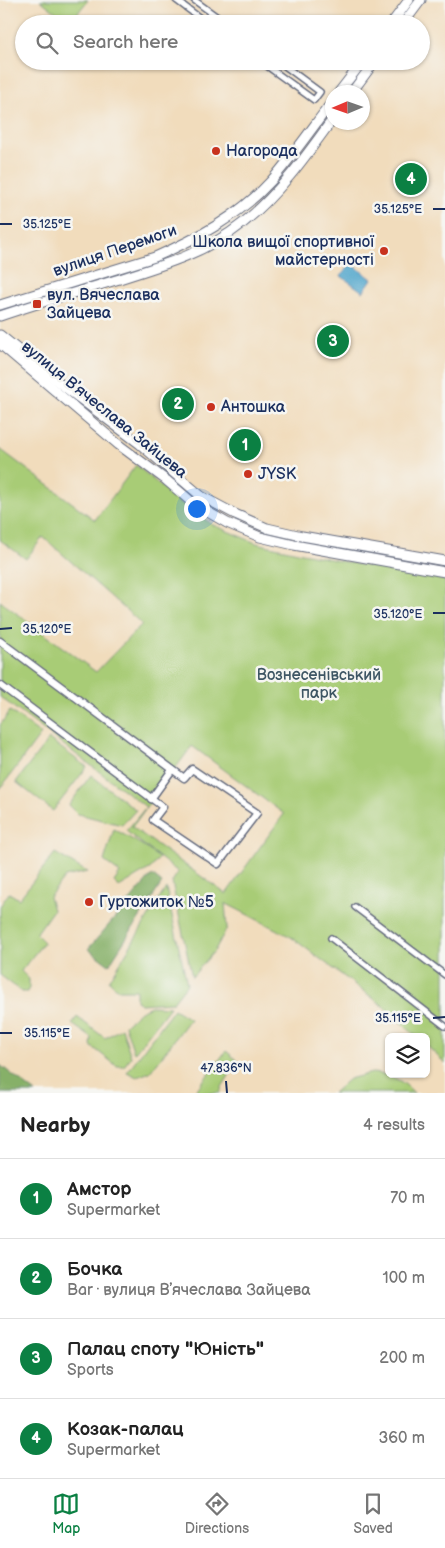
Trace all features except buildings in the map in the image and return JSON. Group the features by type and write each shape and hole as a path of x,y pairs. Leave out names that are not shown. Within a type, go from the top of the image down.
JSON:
{"main road":[{"path":"398,15 409,0"},
{"path":"410,15 421,0"},
{"path":"344,85 356,70"},
{"path":"357,85 368,70"},
{"name":"вулиця Перемоги","path":"0,305 155,257 198,237 244,206 270,182 325,111"},
{"name":"вулиця Перемоги","path":"0,316 179,260 206,247 251,216 279,189 325,129"},
{"path":"244,206 246,214 251,216"},
{"path":"226,219 234,222 233,230"},
{"name":"вулиця Вʼячеслава Зайцева","path":"0,335 140,444 201,496 235,514 268,528 302,536 445,562"},
{"name":"вулиця Вʼячеслава Зайцева","path":"0,344 119,445 166,480 194,504 227,524 260,537 294,545 445,572"}],"street":[{"path":"176,0 196,15"},
{"path":"194,0 215,15"},
{"path":"272,70 314,100 320,92 290,70"},
{"path":"0,641 172,770 184,778 192,769 258,813 218,864 153,820 163,807 0,685"},
{"path":"150,799 172,770"},
{"path":"355,907 445,975"},
{"path":"331,938 445,1026"}],"green space":[{"path":"40,0 88,0 76,15 60,15"},
{"name":"Вознесенівський парк","path":"0,449 95,520 136,465 176,499 213,525 256,543 335,560 445,580 445,1063 430,1049 430,1033 413,1033 382,1005 291,937 225,903 227,928 215,950 192,977 172,882 178,872 126,831 146,807 0,697 0,601 96,672 142,624 43,537 26,559 0,540","holes":["192,746 284,814 226,894 132,827"]},
{"path":"10,711 41,734 0,789 0,725"},
{"path":"49,739 87,767 53,811 16,782"},
{"path":"91,775 136,810 122,825 78,814 69,805"},
{"path":"114,829 142,845 159,858 151,868 119,887 114,882 120,873 104,861"},
{"path":"55,853 87,872 65,877 49,897 53,910 36,934 44,942 21,971 29,979 27,992 22,992 0,975 0,906 9,893 19,899"},
{"path":"152,875 162,883 109,965 88,949"},
{"path":"166,888 187,984 173,1002 141,1004 136,1001 136,990 119,990 109,981"},
{"path":"151,1006 170,1007 134,1053 125,1025 140,1011"},
{"path":"174,1009 190,1019 150,1072 137,1077 127,1072"},
{"path":"77,1017 105,1038 122,1028 131,1057 124,1066 117,1066 91,1046 92,1038 72,1024"},
{"path":"226,1051 238,1061 220,1093 194,1093"},
{"path":"0,1065 36,1093 0,1093"},
{"path":"372,1073 384,1075 385,1078 395,1078 414,1093 333,1093 349,1079"}],"water":[{"path":"351,263 372,279 363,292 341,276"}],"place":[{"name":"Нагорода","path":"216,151"},
{"name":"Козак-палац","path":"411,179"},
{"name":"Школа вищої спортивної майстерності","path":"384,251"},
{"name":"вул. Вячеслава Зайцева","path":"37,304"},
{"name":"Палац споту \"Юність\"","path":"333,341"},
{"name":"Бочка","path":"178,404"},
{"name":"Антошка","path":"211,407"},
{"name":"Амстор","path":"245,445"},
{"name":"JYSK","path":"248,474"},
{"name":"Гуртожиток №5","path":"89,902"}]}
